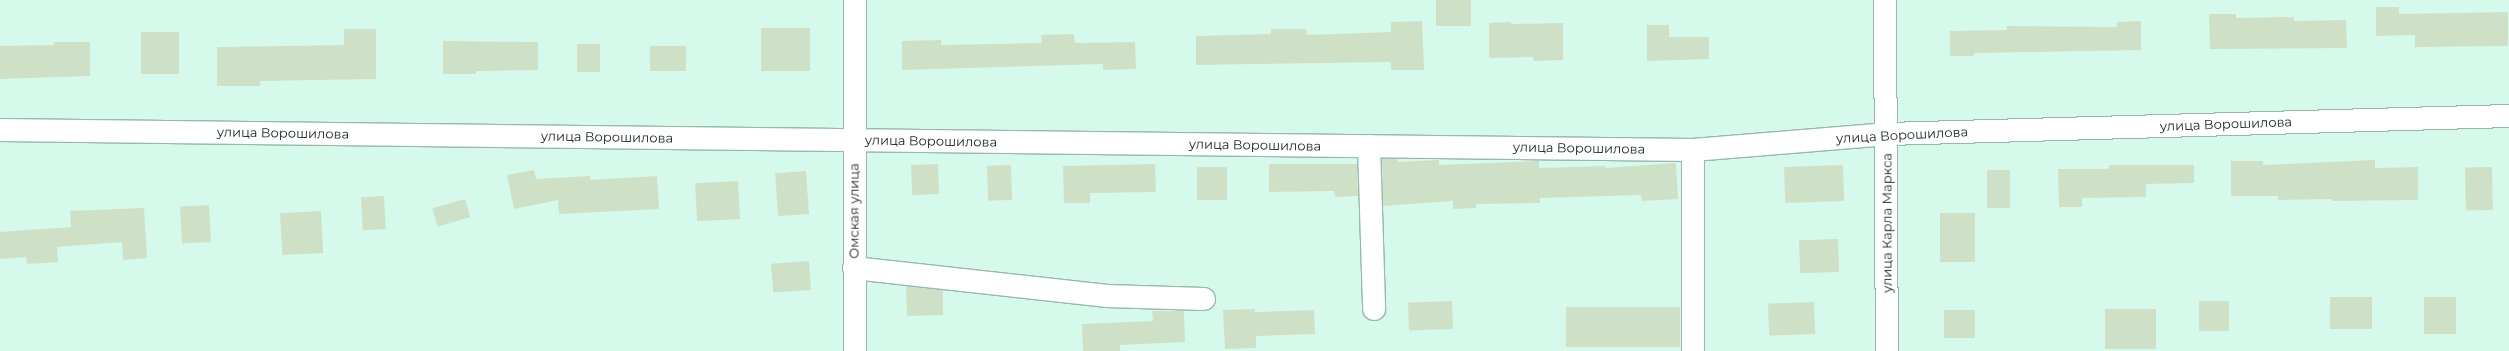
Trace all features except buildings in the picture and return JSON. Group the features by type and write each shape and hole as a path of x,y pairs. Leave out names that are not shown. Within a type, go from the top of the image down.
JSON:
{"street":[{"name":"Омская улица","path":"854,351 853,140 855,0"},
{"name":"улица Карла Маркса","path":"1885,0 1888,134 1887,351"},
{"name":"улица Ворошилова","path":"0,130 1693,150 1888,134 2509,116"},
{"path":"1369,146 1374,309"},
{"path":"1693,150 1693,351"},
{"path":"854,268 1107,296 1204,299"}]}
